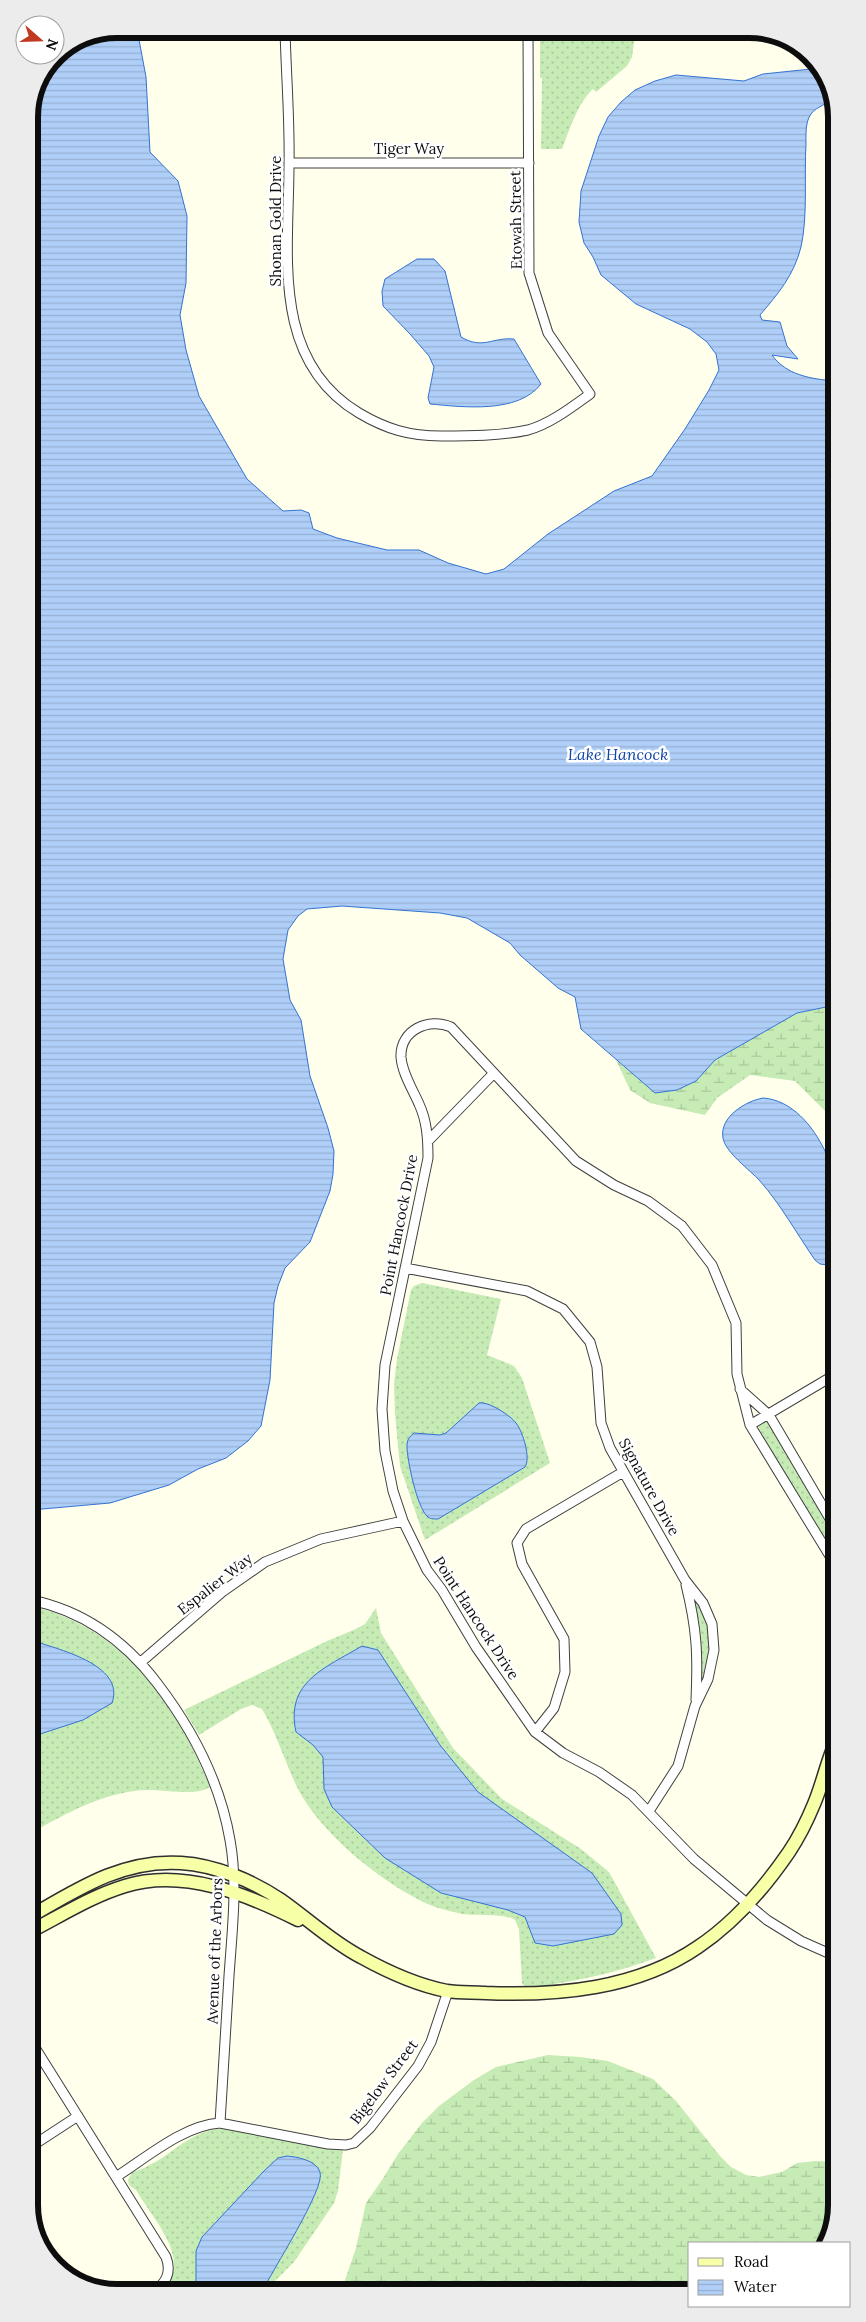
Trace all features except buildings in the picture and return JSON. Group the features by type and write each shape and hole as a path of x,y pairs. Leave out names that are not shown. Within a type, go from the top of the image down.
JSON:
{"street":[{"name":"Shonan Gold Drive","path":"285,38 290,163 288,278 294,325 313,371 345,404 382,427 425,436 484,436 529,430 567,411 590,394"},
{"name":"Etowah Street","path":"528,38 529,273 548,333 590,394"},
{"name":"Tiger Way","path":"290,163 529,163"},
{"name":"Point Hancock Drive","path":"828,1553 750,1425 740,1389 736,1323 712,1265 682,1226 648,1201 614,1185 576,1161 451,1027 442,1023 429,1023 414,1030 404,1043 401,1057 424,1115 428,1142 425,1173 385,1365 382,1409 388,1469 403,1521 427,1570 442,1590 476,1647 535,1732 563,1753 599,1772 632,1795 694,1860 747,1905 801,1941 828,1953"},
{"name":"Point Hancock Drive","path":"428,1142 494,1073"},
{"name":"Signature Drive","path":"405,1268 527,1292 564,1309 590,1342 598,1367 601,1423 610,1448 685,1580 703,1603 712,1624 714,1650 708,1679 695,1706 678,1766 649,1811"},
{"path":"750,1425 828,1379"},
{"path":"740,1389 769,1415 828,1515"},
{"path":"535,1732 554,1708 565,1672 564,1639 522,1564 517,1542 526,1529 623,1472"},
{"name":"Espalier Way","path":"141,1662 222,1592 265,1562 321,1539 403,1521"},
{"name":"Signature Drive","path":"685,1580 695,1620 698,1656 695,1706"},
{"name":"Avenue of the Arbors","path":"38,1602 84,1618 104,1630 141,1662 166,1694 191,1732 211,1774 230,1840 234,1893 220,2123"},
{"path":"38,1912 82,1886 122,1870 146,1865 184,1863 232,1876 258,1886 358,1956 403,1979 448,1991 526,1994 592,1989 626,1979 669,1962 698,1947 747,1905 788,1853 801,1832 828,1764"},
{"path":"38,1927 100,1894 126,1885 151,1881 180,1881 198,1883 234,1893 283,1912 321,1931"},
{"name":"Bigelow Street","path":"220,2123 328,2144 346,2145 354,2143 370,2128 418,2066 431,2042 448,1991"},
{"path":"38,2053 166,2257 170,2266 163,2284"},
{"path":"38,2142 78,2116"},
{"path":"116,2177 196,2127 220,2123"}],"green space":[{"path":"540,38 634,38 632,57 627,66 596,92 593,89 587,95 574,117 562,149 541,149 542,78 540,78"},
{"path":"828,1007 828,1114 795,1081 750,1075 717,1098 705,1115 650,1103 630,1090 616,1060 655,1093 696,1081 715,1060 797,1013"},
{"path":"422,1283 501,1299 487,1355 514,1366 522,1378 550,1463 425,1540 400,1466 394,1384 411,1290 414,1286"},
{"path":"764,1421 769,1423 828,1523 828,1546 759,1430 758,1425"},
{"path":"690,1590 704,1612 709,1637 707,1662 700,1687"},
{"path":"38,1608 64,1617 93,1632 120,1651 143,1673 181,1726 210,1787 196,1792 146,1790 130,1792 101,1799 72,1811 38,1829"},
{"path":"376,1608 381,1633 453,1748 502,1799 581,1849 609,1872 656,1958 593,1977 529,1988 522,1983 519,1929 515,1920 498,1916 463,1914 430,1905 393,1885 355,1856 308,1806 298,1789 262,1709 252,1705 241,1709 199,1735 184,1710 356,1629 365,1624"},
{"path":"548,2055 608,2061 653,2079 676,2101 720,2156 731,2167 746,2175 759,2177 782,2172 797,2163 828,2162 827,2221 819,2242 688,2242 688,2284 344,2284 356,2248 366,2203 398,2154 422,2123 439,2106 474,2080 496,2067"},
{"path":"216,2129 229,2129 329,2149 343,2149 338,2191 334,2203 294,2262 274,2284 166,2284 174,2269 173,2256 168,2242 136,2190 129,2185 128,2180 132,2172 154,2163 204,2132"}],"water":[{"name":"Lake Hancock","path":"106,38 139,38 146,77 150,152 178,181 187,216 186,283 180,315 186,350 199,396 247,479 283,511 301,510 309,513 313,529 337,538 387,550 419,550 448,563 486,574 504,569 548,534 614,491 652,476 685,429 719,370 716,354 707,342 690,329 636,304 601,275 584,243 579,222 581,191 599,136 608,117 635,90 655,81 676,75 744,81 763,74 811,69 820,82 827,103 812,112 807,125 805,209 801,247 790,275 760,315 762,320 780,322 787,346 798,359 772,355 778,362 800,375 828,380 828,1007 797,1013 715,1060 696,1081 677,1090 655,1093 581,1029 575,997 558,988 520,955 510,943 467,918 440,913 342,906 307,909 298,916 288,930 283,959 290,1000 301,1020 310,1076 334,1151 330,1191 310,1242 285,1268 278,1286 274,1303 270,1380 261,1426 248,1441 226,1458 198,1469 169,1485 110,1503 38,1509 38,111 40,96 46,82 57,65 65,65 65,56 77,48"},
{"path":"417,259 434,259 445,271 461,337 475,343 514,339 541,384 531,394 519,400 489,406 474,407 430,404 428,398 434,367 429,356 383,306 382,291 385,279"},
{"path":"763,1098 773,1100 792,1109 808,1124 825,1151 828,1164 828,1265 820,1264 815,1260 768,1190 733,1155 725,1143 723,1130 729,1117 742,1106"},
{"path":"479,1403 488,1404 499,1409 516,1423 525,1445 527,1463 525,1467 438,1519 430,1518 423,1511 416,1494 409,1462 408,1440 414,1433 440,1435 446,1433"},
{"path":"38,1642 86,1660 99,1668 109,1678 114,1689 112,1703 83,1720 38,1735"},
{"path":"362,1646 378,1650 440,1745 478,1792 592,1873 621,1914 622,1925 614,1934 553,1946 535,1943 525,1917 508,1910 441,1893 385,1858 332,1807 324,1789 323,1757 313,1745 296,1732 294,1715 296,1701 302,1689 311,1678"},
{"path":"296,2157 310,2162 318,2168 320,2181 307,2212 266,2284 195,2284 196,2251 202,2237 278,2158"}]}
